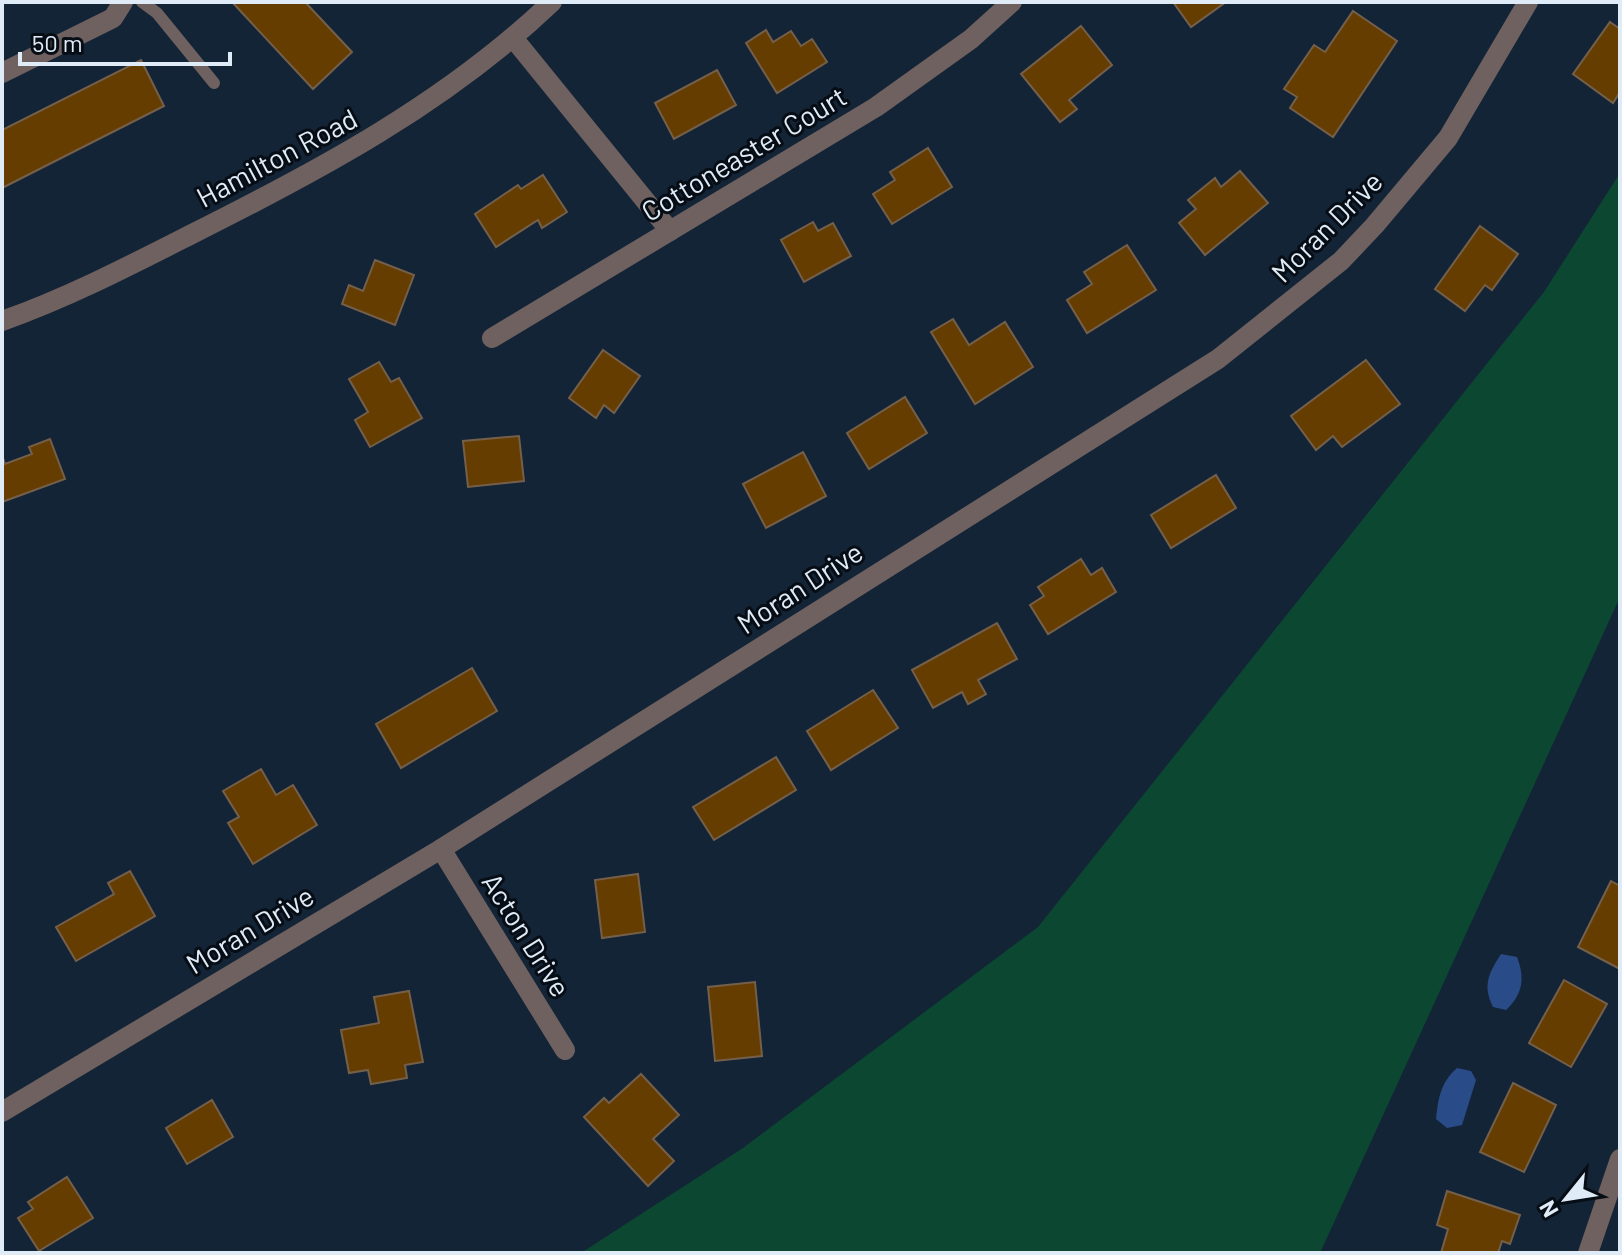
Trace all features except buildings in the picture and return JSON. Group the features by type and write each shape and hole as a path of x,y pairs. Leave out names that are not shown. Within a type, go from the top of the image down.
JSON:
{"street":[{"path":"2,73 113,18 123,2"},
{"name":"Hamilton Road","path":"2,321 122,269 371,140 514,39 552,2"},
{"name":"Cottoneaster Court","path":"492,338 876,107 971,39 1012,2"},
{"name":"Moran Drive","path":"2,1112 441,849 1179,385 1273,318 1341,261 1448,138 1528,2"},
{"path":"514,39 670,231"},
{"name":"Acton Drive","path":"441,849 565,1050"},
{"path":"1588,1253 1620,1159"}],"lane":[{"path":"142,2 157,13 214,83"}],"green space":[{"path":"1620,173 1620,597 1320,1253 581,1253 743,1148 1038,927 1544,292"}],"water":[{"path":"1501,954 1517,957 1521,972 1519,992 1506,1010 1493,1007 1488,992 1490,973"},
{"path":"1457,1068 1471,1071 1476,1080 1462,1125 1447,1128 1436,1119 1438,1104 1444,1085"}]}
